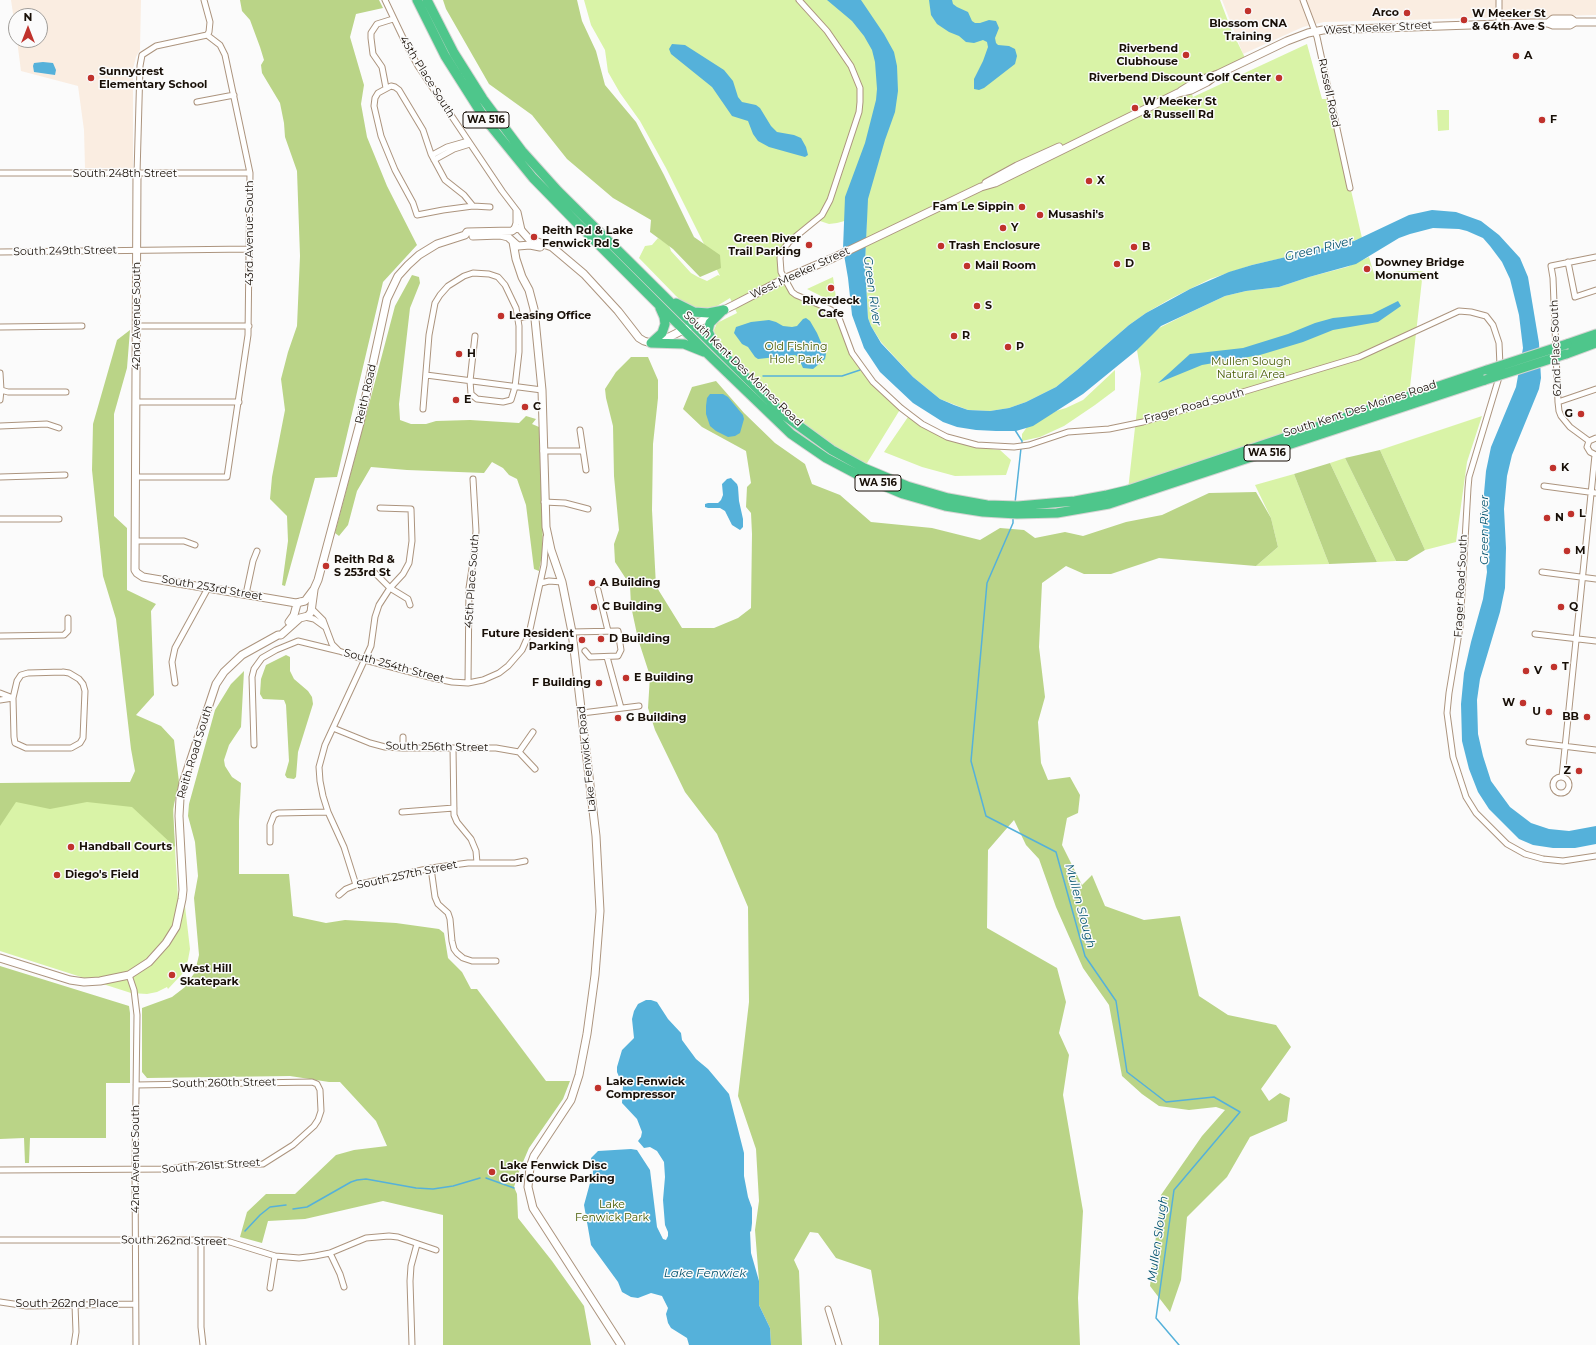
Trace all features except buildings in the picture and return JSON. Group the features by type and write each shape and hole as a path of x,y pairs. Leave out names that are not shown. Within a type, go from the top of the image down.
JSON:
{"highway":[{"name":"South Kent Des Moines Road","path":"417,0 445,56 469,95 494,131 533,178 688,327 717,349 784,415 832,450 864,468 907,486 985,508"},
{"name":"South Kent Des Moines Road","path":"427,0 463,69 510,136 534,166 659,298"},
{"path":"659,298 689,311 708,313 724,310"},
{"path":"651,343 662,333 665,324 659,298"},
{"path":"717,349 709,336 709,326 710,323 724,310"},
{"name":"South Kent Des Moines Road","path":"688,327 709,355 791,434 826,458 860,476 903,494 945,506 985,508 1018,506 1047,509 1109,504 1596,343"},
{"name":"South Kent Des Moines Road","path":"1047,509 1075,501 1128,490 1596,334"},
{"path":"651,343 684,344 709,355"}],"main road":[{"name":"West Meeker Street","path":"688,327 784,279 833,258 981,187 995,183 1178,93 1189,85 1205,77 1218,74 1287,41 1315,32 1333,29 1548,23 1552,26 1570,25 1575,22 1596,22"},
{"name":"West Meeker Street","path":"981,187 993,178 1047,152 1086,137"},
{"name":"42nd Avenue South","path":"137,174 137,477 135,570 139,575"},
{"name":"Reith Road","path":"311,608 314,589 318,580 360,423 387,299 398,276 419,255 437,244 465,235 466,232 513,230 518,228 532,240 552,247 584,274 614,306 639,338 651,343"},
{"path":"512,241 513,230"},
{"path":"518,261 524,245 528,240 525,233"},
{"name":"Reith Road","path":"465,235 495,235 512,241 518,246 535,245 551,251 555,250"},
{"name":"Lake Fenwick Road","path":"512,241 521,273 530,292 535,315 542,390 544,502 546,527 551,550 562,582 572,632 596,836 600,925 583,1056 570,1100 539,1148 530,1166 528,1187 529,1198 542,1223 621,1345"},
{"path":"651,343 665,339 688,327"},
{"name":"South 253rd Street","path":"139,575 286,601 303,602"},
{"name":"Reith Road","path":"303,602 314,589"},
{"path":"286,601 294,608 297,615 304,617"},
{"path":"303,602 310,603 311,608"},
{"name":"Reith Road South","path":"278,635 279,631 292,620 297,604 303,602"},
{"name":"Reith Road South","path":"129,975 149,962 166,943 176,927 183,890 179,806 183,783 216,684 224,672 242,655 284,632 297,620 310,615 311,608"},
{"path":"0,958 61,977 84,982 100,981 129,975"}],"street":[{"path":"204,0 210,22 209,32 207,35"},
{"name":"45th Place South","path":"385,0 412,55 469,142 519,214 525,233"},
{"name":"Frager Road South","path":"799,0 827,32 851,66 860,88 860,102 859,112 830,200 822,215 789,242 782,251 780,258 784,279 792,292 796,295 825,307 835,314 843,325 849,347 862,367 878,387 917,420 947,437 977,445 1014,447 1029,445 1068,432 1109,429 1143,422 1359,357 1459,311 1471,312 1486,316 1493,325 1497,336 1500,364 1499,379 1469,477 1460,627 1447,713 1453,757 1466,797 1476,813 1507,844 1525,854 1543,859 1563,861 1596,856"},
{"name":"Russell Road","path":"1303,0 1315,32 1350,188"},
{"path":"1499,0 1499,24"},
{"path":"386,88 382,67 373,54 370,38 371,33 377,24 393,19"},
{"name":"42nd Avenue South","path":"137,174 140,66 142,56 156,46 207,35"},
{"name":"43rd Avenue South","path":"137,477 227,477 239,402 249,326 250,173 224,50 220,44 207,35"},
{"path":"473,206 464,194 445,180 433,157 423,130 401,94 394,86 386,88 378,93 375,98 375,112 381,136 395,170 413,203 417,215 473,206 490,207"},
{"path":"197,102 234,95"},
{"path":"433,157 447,147 469,142"},
{"name":"South 248th Street","path":"0,173 250,173"},
{"path":"513,230 516,223 516,210"},
{"name":"South 249th Street","path":"0,252 250,249"},
{"path":"1596,257 1568,262 1575,297 1596,290"},
{"name":"62nd Place South","path":"1568,262 1551,266 1556,325 1558,402 1561,416 1564,420 1574,430 1589,441"},
{"path":"423,409 432,312 437,299 443,291 459,278 473,273 493,275 501,279 515,304 518,318 520,345 515,387 512,398 506,402 477,399 472,395 470,380 475,336"},
{"path":"518,318 535,315"},
{"path":"0,327 82,326"},
{"path":"137,326 249,326"},
{"path":"0,373 0,400"},
{"path":"426,375 542,390"},
{"path":"1558,402 1596,389"},
{"path":"1,390 8,392 66,392"},
{"path":"137,402 239,402"},
{"path":"0,426 47,424 59,428"},
{"path":"580,430 586,470"},
{"path":"1562,777 1576,639 1594,493 1596,455 1588,450 1589,441 1596,438"},
{"path":"543,451 583,451"},
{"path":"0,477 65,475"},
{"name":"45th Place South","path":"468,682 470,588 476,531 473,479"},
{"path":"1544,486 1594,493"},
{"path":"544,502 565,503 588,509"},
{"path":"356,885 344,847 328,812 320,781 319,766 321,756 333,728 371,646 375,617 379,605 390,588 403,574 409,563 412,541 411,509 380,508"},
{"path":"0,519 59,519"},
{"name":"South 254th Street","path":"254,745 252,677 254,669 262,658 276,650 298,641 452,682 483,680 499,673 515,659 522,650 528,634 541,583 546,549 546,527"},
{"path":"135,540 184,540 195,545"},
{"path":"246,594 253,562 257,552"},
{"path":"1542,572 1596,579"},
{"path":"375,573 390,588 408,599 410,605"},
{"path":"541,583 554,580 562,582"},
{"path":"175,683 172,662 175,648 208,588"},
{"path":"598,590 608,631"},
{"path":"311,608 312,611 323,620 332,644 339,651"},
{"path":"304,617 314,619 325,627"},
{"path":"0,636 64,635 68,631 68,618"},
{"path":"572,632 618,631 620,653 617,656 590,657 585,652"},
{"path":"1535,634 1596,641"},
{"path":"607,657 620,708"},
{"path":"28,672 63,672 69,673 79,679 83,684 85,691 83,738 80,743 71,748 26,748 15,743 13,698 17,680 21,675 28,672"},
{"path":"0,693 13,698"},
{"path":"0,700 13,698"},
{"path":"582,713 639,706"},
{"name":"South 256th Street","path":"333,728 370,743 385,747 496,748 519,752"},
{"path":"533,732 519,752 535,769"},
{"path":"403,737 403,748"},
{"path":"1529,742 1596,750"},
{"path":"453,748 454,808 458,822 471,839 476,851 477,863"},
{"path":"402,812 454,808"},
{"path":"270,842 270,825 274,815 278,813 328,812"},
{"name":"South 257th Street","path":"339,895 343,891 356,885 431,868 477,863 515,863 525,861"},
{"path":"431,868 433,892 436,900 448,913 454,948 459,956 472,961 496,961"},
{"name":"42nd Avenue South","path":"129,975 134,990 137,1015 135,1170 136,1345"},
{"name":"South 260th Street","path":"136,1085 312,1082 318,1086 322,1097 320,1117 314,1126"},
{"name":"South 261st Street","path":"0,1170 135,1170 171,1169 191,1165 263,1164 293,1145 314,1126"},
{"name":"South 262nd Street","path":"0,1240 201,1240 230,1242 275,1256 299,1258 330,1252 366,1238 380,1236 398,1237 436,1250"},
{"path":"201,1240 202,1345"},
{"path":"412,1345 410,1276 417,1244"},
{"path":"330,1252 344,1287"},
{"path":"270,1288 275,1256"},
{"name":"South 262nd Place","path":"0,1302 27,1306 135,1304"},
{"path":"74,1345 76,1332 75,1305"},
{"path":"828,1309 839,1345"}],"shaded area":[{"name":"Sunnycrest Elementary School","path":"11,0 141,0 140,50 136,57 133,69 133,168 85,168 84,130 78,86 21,71 18,48 48,48 48,8 12,8"},
{"path":"1222,0 1596,0 1596,15 1324,22 1303,27 1243,54"}],"green space":[{"path":"240,0 379,0 383,8 356,14 350,37 364,85 361,104 367,137 387,186 417,245 383,282 337,477 315,478 285,586 282,585 288,541 287,516 270,499 272,477 285,410 281,379 297,326 300,256 297,171 285,137 280,103 262,73 261,65 264,60 250,20 242,11"},
{"path":"443,0 577,0 582,21 596,51 605,85 636,122 694,237 720,255 721,268 700,277 673,249 650,232 651,220 613,198 567,159 532,115 489,84 446,9"},
{"name":"Old Fishing Hole Park","path":"584,0 1220,0 1231,29 1248,64 1191,91 1193,97 1307,44 1322,99 1330,99 1362,238 1344,244 1252,265 1210,279 1146,313 1129,325 1056,387 1026,402 1009,408 990,411 968,410 940,399 913,377 881,342 868,318 865,264 867,215 829,224 817,220 782,251 781,272 792,292 835,314 858,362 901,408 864,468 800,428 717,349 714,330 717,323 737,313 730,298 717,306 701,309 686,305 639,258 645,246 652,245 658,238 669,245 671,251 691,273 707,281 718,275 720,276 666,168 640,121 620,93 608,72 605,50 591,25"},
{"path":"1437,110 1449,110 1449,130 1438,131"},
{"name":"Mullen Slough Natural Area","path":"1369,257 1374,274 1400,271 1423,271 1409,396 1128,490 1141,374 1137,350 1155,330 1225,296 1246,291 1279,287 1347,267"},
{"path":"412,275 419,277 420,283 410,308 399,404 400,420 411,424 426,424 436,421 470,420 519,423 526,416 536,419 532,424 539,427 543,524 542,555 539,571 534,569 526,505 517,479 509,475 503,468 492,462 484,473 371,467 357,491 348,525 339,536 335,533 395,306"},
{"path":"833,277 837,304 807,289"},
{"path":"130,330 127,368 114,414 114,516 127,528 127,590 156,604 151,611 154,695 136,715 161,726 174,740 179,782 173,809 175,847 132,807 87,802 50,809 16,802 0,826 0,783 130,782 135,771 131,749 116,619 103,576 92,470 93,424 117,340"},
{"path":"631,357 648,357 658,380 658,398 653,444 652,510 656,586 682,628 714,628 738,618 751,608 751,513 746,507 747,487 751,483 746,451 702,427 683,409 692,387 716,381 744,413 775,443 805,464 812,484 840,495 871,522 932,528 980,540 1000,528 1024,530 1035,538 1065,532 1083,536 1126,522 1162,515 1209,493 1256,492 1271,518 1278,547 1256,566 1159,558 1111,574 1084,574 1066,566 1042,583 1039,647 1045,697 1038,722 1041,763 1048,780 1070,777 1080,795 1078,813 1067,818 1062,845 1082,885 1092,875 1105,906 1144,920 1180,916 1199,996 1228,1015 1276,1025 1291,1047 1261,1089 1269,1101 1280,1093 1290,1098 1287,1121 1250,1137 1227,1177 1187,1217 1181,1280 1170,1312 1150,1286 1161,1195 1202,1136 1225,1110 1216,1107 1189,1110 1159,1106 1142,1094 1122,1076 1109,1005 1083,968 1056,907 1039,859 1026,845 1014,820 988,850 987,928 1057,968 1066,1002 1059,1033 1069,1055 1063,1095 1083,1211 1078,1298 1080,1345 879,1345 879,1319 871,1270 836,1258 818,1233 810,1232 794,1260 799,1271 802,1345 771,1345 770,1328 759,1305 759,1281 755,1230 759,1201 756,1149 738,1096 749,1002 748,907 717,834 685,792 655,730 648,708 650,676 638,639 631,606 630,585 615,562 614,544 619,530 614,476 613,426 605,389 616,372"},
{"path":"1115,370 1115,390 1064,426 1040,437 1022,441 1022,434 1027,427 1056,411 1083,400"},
{"path":"1482,416 1467,462 1456,542 1425,550 1380,450"},
{"path":"908,417 949,439 973,447 1000,450 1011,460 1006,475 955,476 922,467 884,452"},
{"path":"1380,450 1425,550 1407,561 1396,561 1345,458"},
{"path":"1345,458 1396,561 1377,562 1330,463"},
{"path":"1330,463 1377,562 1329,564 1294,474"},
{"path":"1294,474 1329,564 1256,566 1278,547 1271,518 1255,485"},
{"path":"286,655 290,657 290,671 294,679 308,691 312,697 313,704 298,752 296,777 294,779 287,778 285,775 289,761 286,705 284,700 263,699 260,694 261,679 266,665"},
{"path":"244,671 241,727 229,745 224,760 225,766 232,777 241,783 239,874 289,874 293,916 326,923 345,920 396,923 439,929 444,933 448,958 462,972 471,989 477,989 546,1081 570,1081 563,1099 529,1148 514,1187 517,1194 518,1218 552,1261 584,1306 591,1345 443,1345 443,1215 383,1201 305,1219 268,1221 262,1243 240,1237 247,1212 266,1194 295,1194 336,1155 354,1150 387,1146 376,1121 340,1082 329,1082 290,1076 147,1078 142,1072 142,1008 172,997 185,987 195,972 199,955 194,898 198,876 195,842 188,816 189,804 215,710 231,684"},
{"path":"179,782 174,802 173,816 178,899 175,918 169,932 181,919 185,906 190,949 183,973 168,989 167,987 157,992 147,994 131,993 0,951 0,783"},
{"path":"0,966 129,1006 130,1083 106,1083 106,1138 30,1138 29,1163 25,1163 24,1138 0,1139"}],"water":[{"name":"Green River","path":"827,0 861,0 884,34 894,52 897,66 898,91 895,112 885,140 868,199 865,264 868,318 881,343 913,377 940,399 954,405 968,410 990,411 1009,408 1026,402 1056,387 1129,325 1146,313 1190,289 1229,272 1252,265 1354,241 1409,215 1432,210 1456,212 1481,221 1499,235 1520,258 1528,277 1539,343 1541,378 1539,389 1512,455 1507,476 1504,509 1506,548 1505,588 1500,612 1480,679 1477,700 1478,734 1491,781 1510,807 1531,823 1549,829 1569,831 1596,826 1596,844 1575,848 1553,848 1533,845 1519,839 1489,809 1478,792 1469,769 1462,741 1461,704 1464,673 1483,599 1487,572 1482,516 1486,471 1491,447 1516,387 1523,348 1519,315 1510,279 1502,262 1483,238 1459,229 1433,228 1399,238 1356,264 1279,287 1246,291 1225,296 1161,326 1137,350 1083,394 1033,426 1016,431 996,431 957,427 943,422 913,403 880,372 864,348 852,315 843,249 845,197 865,143 876,100 877,89 875,62 872,50 864,36 852,21"},
{"path":"929,0 952,0 953,4 957,7 968,12 972,21 975,23 989,20 996,21 999,28 995,38 996,43 998,45 1009,46 1015,49 1017,56 1015,64 984,88 979,90 974,89 974,79 988,47 987,42 983,40 974,43 966,42 959,36 949,32 937,24 931,15"},
{"path":"672,44 685,45 724,70 733,81 738,97 742,102 756,105 760,108 771,126 777,132 794,135 801,138 808,155 805,157 769,147 758,141 753,134 748,121 732,116 712,87 671,54 669,49"},
{"path":"34,63 53,63 56,70 55,75 34,72"},
{"path":"1398,301 1401,306 1378,322 1333,330 1303,342 1260,355 1202,365 1158,383 1190,354 1243,348 1333,318 1372,314"},
{"path":"806,318 810,321 817,333 826,354 825,359 813,369 803,368 798,357 795,355 758,359 748,347 742,344 734,333 736,327 751,322 769,320 783,326 792,327 797,326 803,319"},
{"path":"710,394 723,394 728,397 743,415 744,419 740,433 735,436 728,437 710,426 706,414 706,406 707,398"},
{"path":"731,478 738,487 743,519 743,527 740,530 732,525 725,511 720,508 705,507 705,504 718,503 721,500 723,495 722,484 727,479"},
{"name":"Lake Fenwick","path":"646,1000 657,1002 668,1019 681,1033 682,1040 696,1059 708,1069 729,1094 744,1153 744,1176 748,1197 752,1208 751,1232 750,1231 751,1253 759,1281 759,1305 770,1328 771,1345 689,1345 687,1338 671,1328 668,1323 666,1314 668,1308 662,1296 651,1293 638,1298 631,1297 622,1292 618,1282 591,1245 584,1205 593,1172 591,1158 598,1151 637,1150 650,1170 657,1227 663,1239 666,1240 668,1236 665,1225 663,1200 665,1177 664,1162 657,1151 650,1147 644,1148 638,1141 642,1132 637,1119 622,1103 623,1086 617,1072 622,1050 634,1038 632,1019 634,1011 638,1004"}],"waterway":[{"path":"763,376 842,376 860,370"},
{"name":"Mullen Slough","path":"1015,430 1022,441 1022,444"},
{"name":"Mullen Slough","path":"1015,503 1021,448"},
{"name":"Mullen Slough","path":"1013,517 1013,523 987,583 971,761 986,816 1056,852 1085,956 1116,1001 1127,1072 1166,1102 1214,1097 1240,1112 1174,1190 1156,1318 1179,1345"},
{"path":"293,1209 307,1207 357,1180 366,1179 416,1188 433,1189 453,1186 480,1178"},
{"path":"486,1178 514,1188"},
{"path":"245,1231 270,1207 286,1205"}],"place":[{"name":"Blossom CNA Training","path":"1248,11"},
{"name":"Arco","path":"1407,13"},
{"name":"W Meeker St & 64th Ave S","path":"1464,20"},
{"name":"Riverbend Clubhouse","path":"1186,55"},
{"name":"A","path":"1516,56"},
{"name":"Sunnycrest Elementary School","path":"91,78"},
{"name":"Riverbend Discount Golf Center","path":"1279,78"},
{"name":"W Meeker St & Russell Rd","path":"1135,108"},
{"name":"F","path":"1542,120"},
{"name":"X","path":"1089,181"},
{"name":"Fam Le Sippin","path":"1022,207"},
{"name":"Musashi's","path":"1040,215"},
{"name":"Y","path":"1003,228"},
{"name":"Reith Rd & Lake Fenwick Rd S","path":"534,237"},
{"name":"Green River Trail Parking","path":"809,245"},
{"name":"Trash Enclosure","path":"941,246"},
{"name":"B","path":"1134,247"},
{"name":"D","path":"1117,264"},
{"name":"Mail Room","path":"967,266"},
{"name":"Downey Bridge Monument","path":"1367,269"},
{"name":"Riverdeck Cafe","path":"831,288"},
{"name":"S","path":"977,306"},
{"name":"Leasing Office","path":"501,316"},
{"name":"R","path":"954,336"},
{"name":"P","path":"1008,347"},
{"name":"H","path":"459,354"},
{"name":"E","path":"456,400"},
{"name":"C","path":"525,407"},
{"name":"G","path":"1581,414"},
{"name":"K","path":"1553,468"},
{"name":"L","path":"1571,514"},
{"name":"N","path":"1547,518"},
{"name":"M","path":"1567,551"},
{"name":"Reith Rd & S 253rd St","path":"326,566"},
{"name":"A Building","path":"592,583"},
{"name":"C Building","path":"594,607"},
{"name":"Q","path":"1561,607"},
{"name":"D Building","path":"601,639"},
{"name":"Future Resident Parking","path":"582,640"},
{"name":"T","path":"1554,667"},
{"name":"V","path":"1526,671"},
{"name":"E Building","path":"626,678"},
{"name":"F Building","path":"599,683"},
{"name":"W","path":"1523,703"},
{"name":"U","path":"1549,712"},
{"name":"BB","path":"1587,717"},
{"name":"G Building","path":"618,718"},
{"name":"Z","path":"1579,771"},
{"name":"Handball Courts","path":"71,847"},
{"name":"Diego's Field","path":"57,875"},
{"name":"West Hill Skatepark","path":"172,975"},
{"name":"Lake Fenwick Compressor","path":"598,1088"},
{"name":"Lake Fenwick Disc Golf Course Parking","path":"492,1172"}],"park label":[{"name":"Lake Fenwick Park","path":"612,1211"}]}
